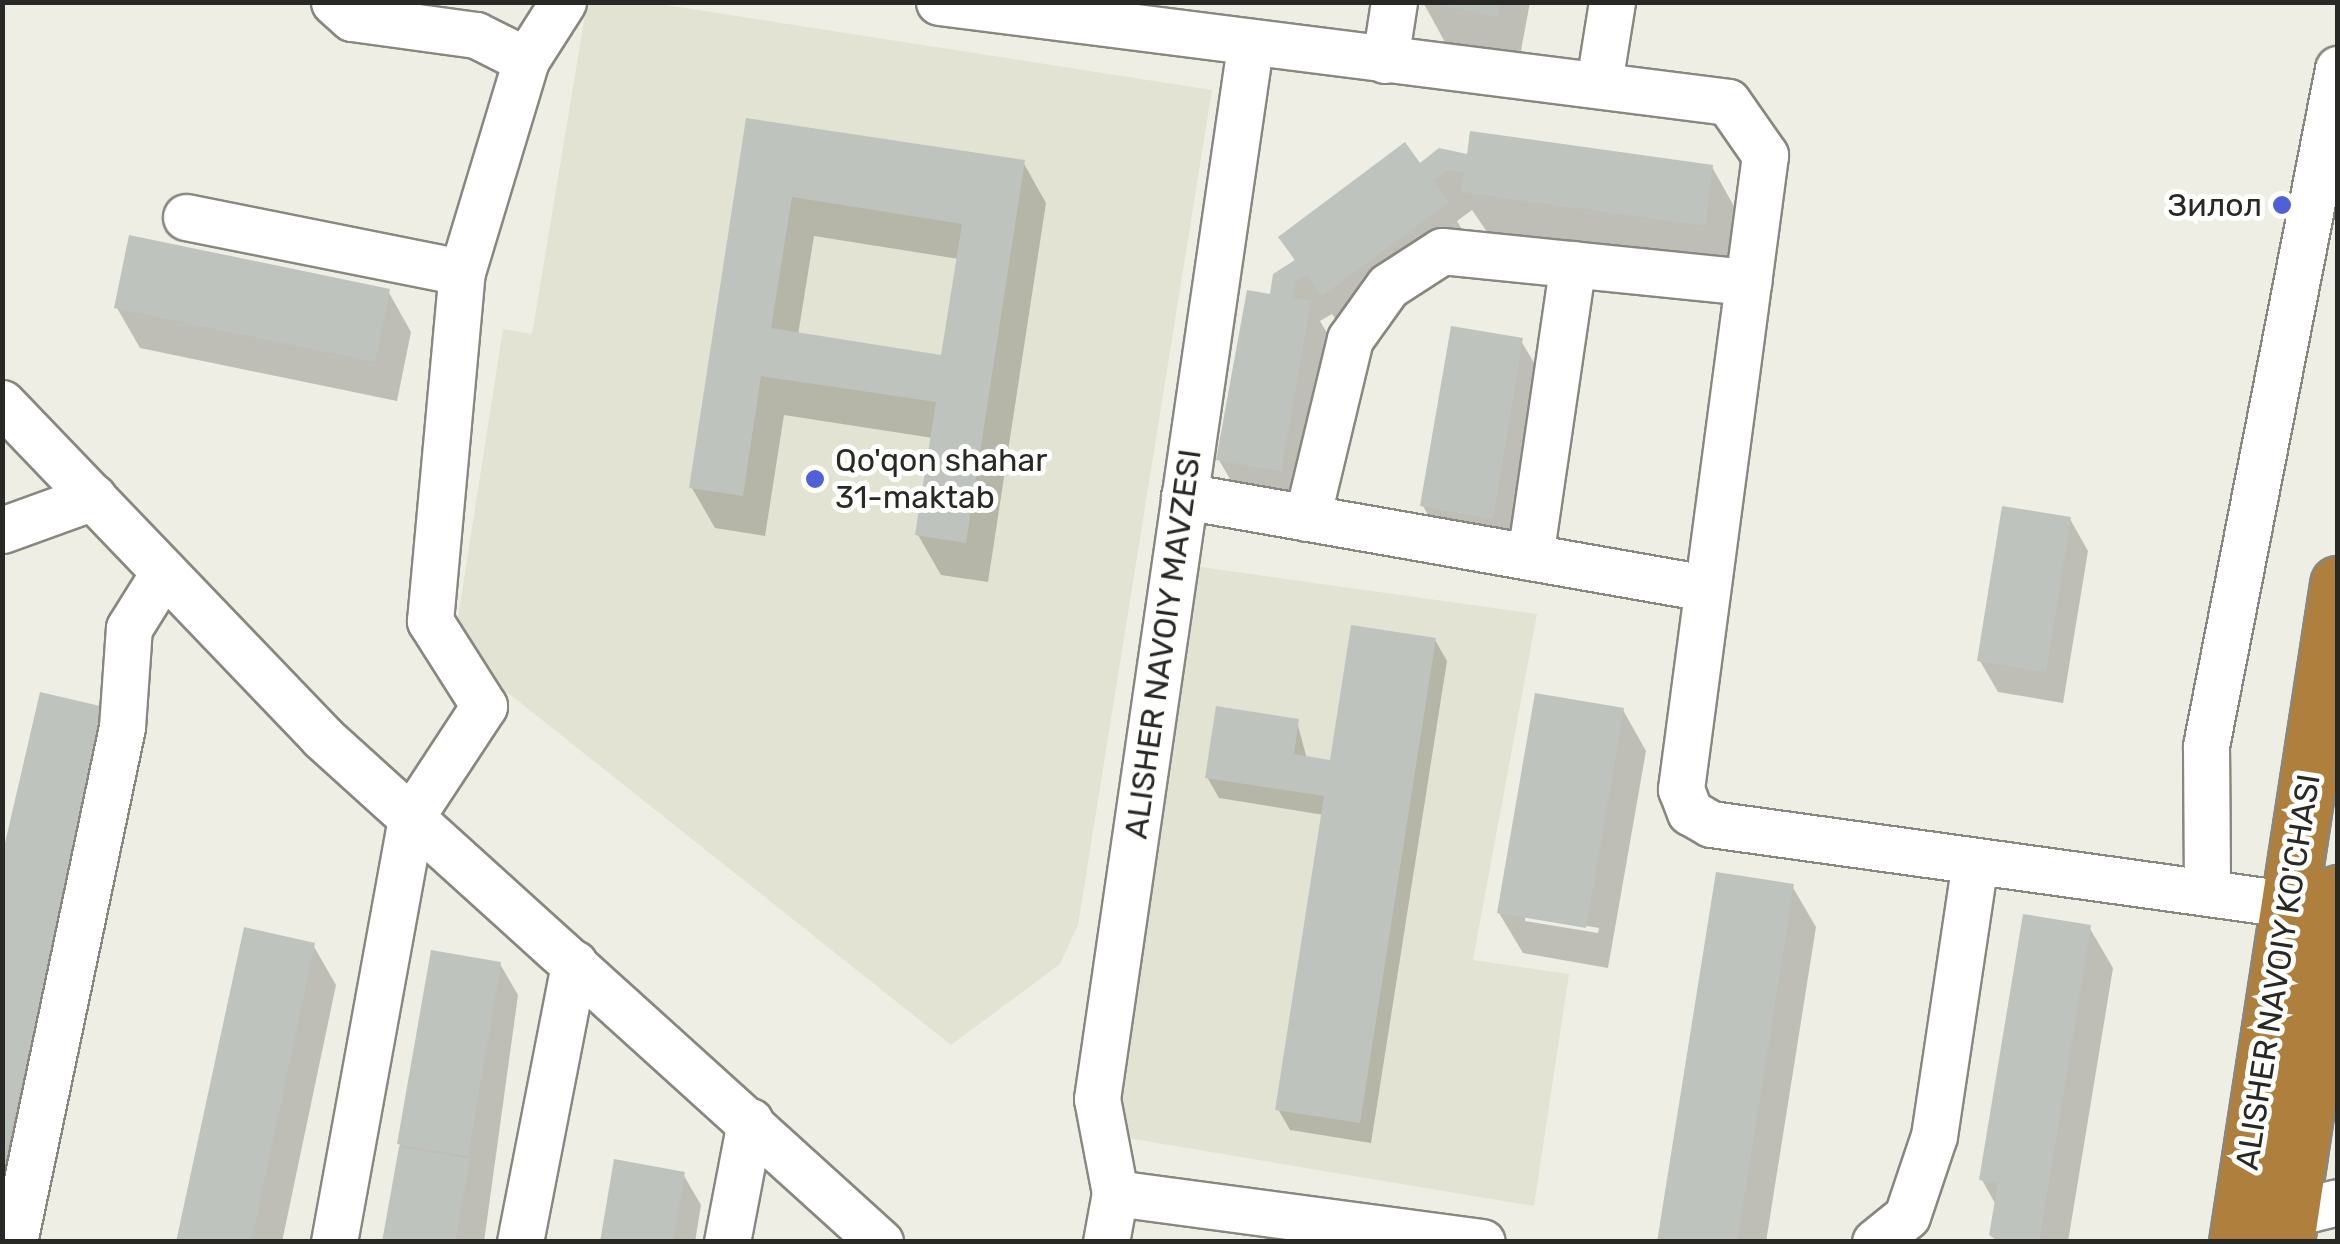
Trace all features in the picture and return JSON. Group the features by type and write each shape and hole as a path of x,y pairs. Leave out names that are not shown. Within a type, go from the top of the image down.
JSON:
{"highway":[{"name":"ALISHER NAVOIY KO'CHASI","path":"2305,1219 2312,899 2338,584"},
{"name":"ALISHER NAVOIY KO'CHASI","path":"2237,1242 2312,899"}],"street":[{"path":"334,2 352,18 476,35 526,60"},
{"path":"334,1242 411,817 484,706 430,622 462,272 526,60 563,2"},
{"path":"939,2 1167,18 1250,46 1599,83 1728,102 1750,121 1765,155 1681,789 1690,812 1710,824 1975,861 2312,899"},
{"path":"1385,60 1394,2"},
{"path":"1599,83 1612,2"},
{"name":"ALISHER NAVOIY MAVZESI","path":"1106,1242 1115,1193 1098,1099 1250,46"},
{"path":"2207,886 2206,746 2338,68"},
{"path":"186,217 462,272"},
{"path":"1307,518 1350,339 1388,286 1442,251 1748,282"},
{"path":"1530,557 1573,264"},
{"path":"2,403 164,572 411,817 880,1242"},
{"path":"1184,496 1706,588"},
{"path":"2,530 93,497"},
{"path":"14,1242 122,728 129,628 164,572"},
{"path":"1875,1242 1907,1216 1934,1136 1975,861"},
{"path":"520,1242 574,962"},
{"path":"727,1242 750,1121"},
{"path":"1115,1193 1482,1242"}],"shaded area":[{"name":"Qo'qon shahar 31-maktab","path":"587,3 653,3 1212,90 1078,925 1060,964 951,1045 478,669 457,624 503,329 532,334"},
{"path":"1194,566 1537,614 1473,960 1569,974 1534,1206 1115,1136"}],"building":[{"path":"1424,2 1500,2 1498,17"},
{"path":"746,118 1025,160 966,543 915,535 936,402 761,376 743,496 689,488","holes":["792,197 962,224 941,355 771,328"]},
{"path":"1470,131 1713,165 1705,226 1461,192 1464,173 1448,170 1434,181 1449,202 1322,296 1307,275 1295,282 1293,298 1311,301 1281,471 1216,460 1247,290 1270,294 1273,274 1295,260 1278,237 1405,142 1420,163 1439,148 1467,154"},
{"path":"129,235 390,289 375,362 114,308"},
{"path":"1451,326 1523,338 1493,519 1420,506"},
{"path":"2002,506 2071,517 2046,672 1977,661"},
{"path":"1351,625 1436,638 1360,1123 1275,1110 1324,796 1205,778 1216,706 1299,719 1294,754 1330,760"},
{"path":"40,692 109,708 4,1159 2,856"},
{"path":"1535,693 1624,708 1586,928 1497,913"},
{"path":"1716,872 1794,884 1737,1242 1657,1242"},
{"path":"2023,914 2091,925 2039,1242 1999,1242 1989,1235 1998,1183 1979,1180"},
{"path":"244,927 315,943 251,1242 176,1242"},
{"path":"431,950 501,962 468,1156 397,1144"},
{"path":"399,1147 470,1159 455,1242 382,1242"},
{"path":"614,1159 685,1172 673,1242 600,1242"}],"place":[{"name":"Зилол","path":"2282,205"},
{"name":"Qo'qon shahar 31-maktab","path":"815,479"}]}
